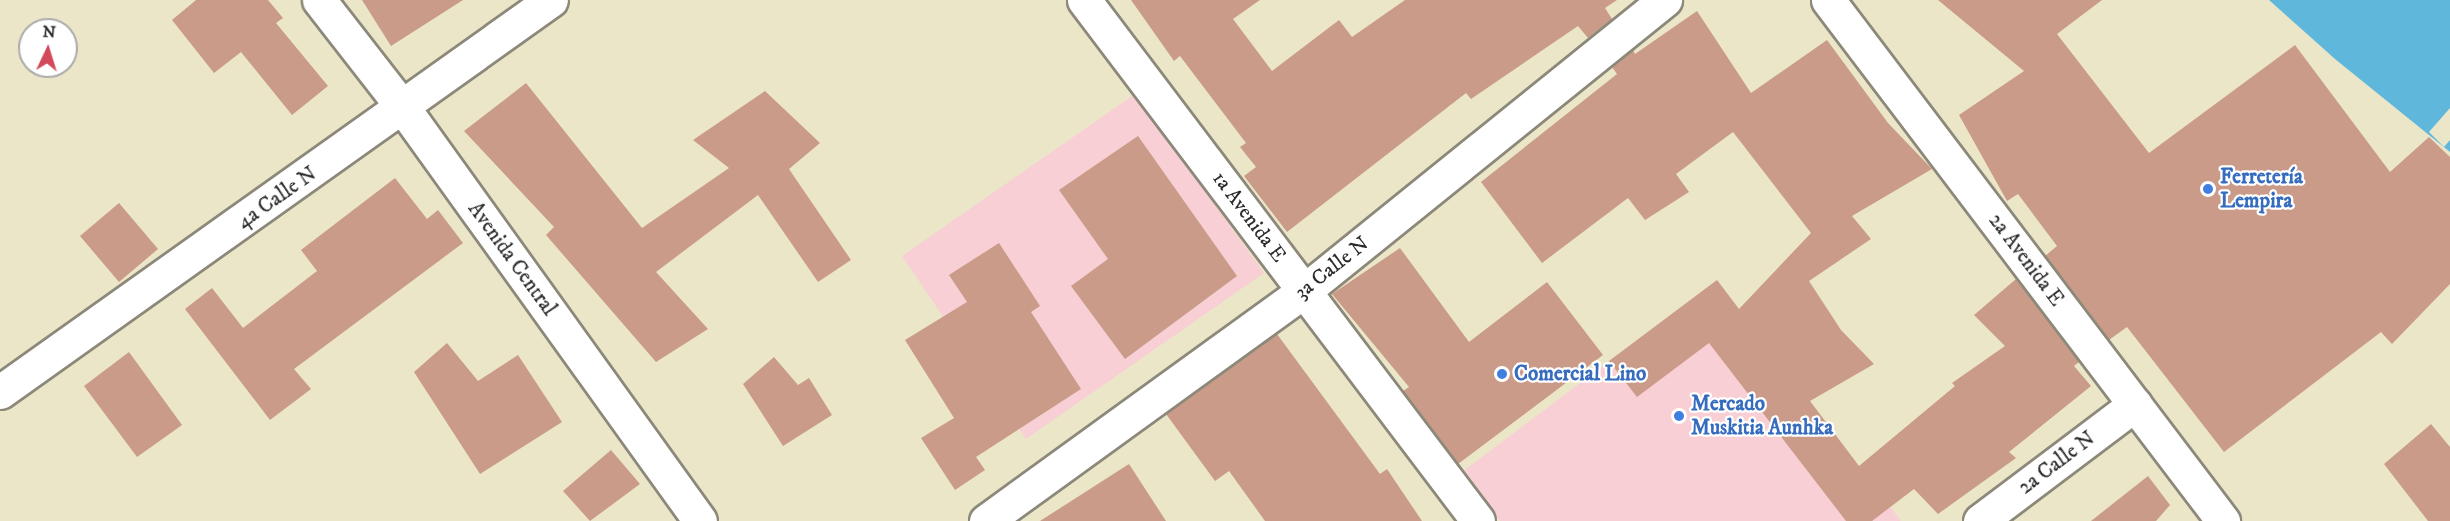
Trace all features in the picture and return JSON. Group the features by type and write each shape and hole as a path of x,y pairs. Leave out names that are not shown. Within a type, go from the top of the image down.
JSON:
{"street":[{"name":"Avenida Central","path":"320,0 404,109 700,521"},
{"name":"4a Calle N","path":"0,392 404,109 551,0"},
{"name":"1a Avenida E","path":"1084,0 1478,521"},
{"name":"3a Calle N","path":"986,521 1304,291 1665,0"},
{"name":"2a Avenida E","path":"1828,0 2223,521"},
{"name":"2a Calle N","path":"1980,521 2135,404"}],"shaded area":[{"path":"1135,94 1264,273 1026,439 902,256"},
{"name":"Mercado Muskitia Aunhka","path":"1717,280 1901,521 1500,521 1462,472"}],"water":[{"path":"2269,0 2450,0 2450,152 2335,59"}],"pier":[{"path":"2450,108 2450,140 2444,147 2429,132"}],"building":[{"path":"196,0 268,0 283,18 276,23 328,86 292,115 241,52 214,73 172,20"},
{"path":"362,0 463,0 391,46"},
{"path":"1131,0 1260,0 1233,19 1272,71 1339,20 1352,37 1405,0 1617,0 1605,8 1612,19 1588,38 1578,26 1471,99 1466,93 1287,232 1244,176 1256,167 1240,147 1246,143 1180,56 1174,61"},
{"path":"1938,0 2102,0 2057,34 2149,153 2295,45 2390,172 2429,137 2450,157 2450,284 2392,344 2381,332 2224,452 2127,327 2109,340 2045,256 2057,246 2018,194 2007,201 1959,115 2024,71"},
{"path":"1697,11 1751,93 1827,40 1888,123 1932,169 1852,216 1871,239 1809,281 1841,330 1874,364 1810,401 1859,466 1955,386 1952,383 2005,346 1974,315 2016,279 2079,362 2074,366 2091,386 2009,452 2016,458 1938,514 1914,489 1872,521 1846,521 1709,343 1637,397 1609,361 1717,280 1739,309 1811,233 1733,132 1676,174 1689,192 1645,220 1628,198 1542,263 1481,182 1617,74 1612,67 1633,50 1635,54"},
{"path":"526,83 642,228 729,168 693,140 765,91 820,143 789,169 851,260 818,282 758,195 656,272 708,329 656,362 546,235 554,227 464,131"},
{"path":"1138,136 1237,276 1125,359 1071,286 1108,259 1059,190"},
{"path":"395,178 427,219 438,210 463,243 294,369 311,389 270,420 185,309 212,288 243,328 317,271 301,250"},
{"path":"119,203 158,249 119,282 80,236"},
{"path":"999,243 1040,306 1031,312 1081,389 976,457 985,470 955,490 921,438 954,418 905,340 967,302 949,275"},
{"name":"Comercial Lino","path":"1400,248 1469,342 1547,282 1603,355 1458,464 1403,391 1409,387 1332,294"},
{"path":"1277,334 1380,474 1387,469 1422,521 1265,521 1229,471 1215,481 1166,414"},
{"path":"447,343 478,381 518,355 562,422 480,474 414,372"},
{"path":"129,352 182,425 137,457 84,386"},
{"path":"774,357 798,385 809,378 832,415 783,446 743,384"},
{"path":"2431,424 2450,447 2450,521 2428,521 2384,464"},
{"path":"611,450 640,484 590,521 563,491"},
{"path":"1129,464 1166,521 1040,521"},
{"path":"2148,476 2170,505 2156,521 2091,521"}],"place":[{"name":"Ferretería Lempira","path":"2208,189"},
{"name":"Comercial Lino","path":"1502,374"},
{"name":"Mercado Muskitia Aunhka","path":"1679,416"}]}
